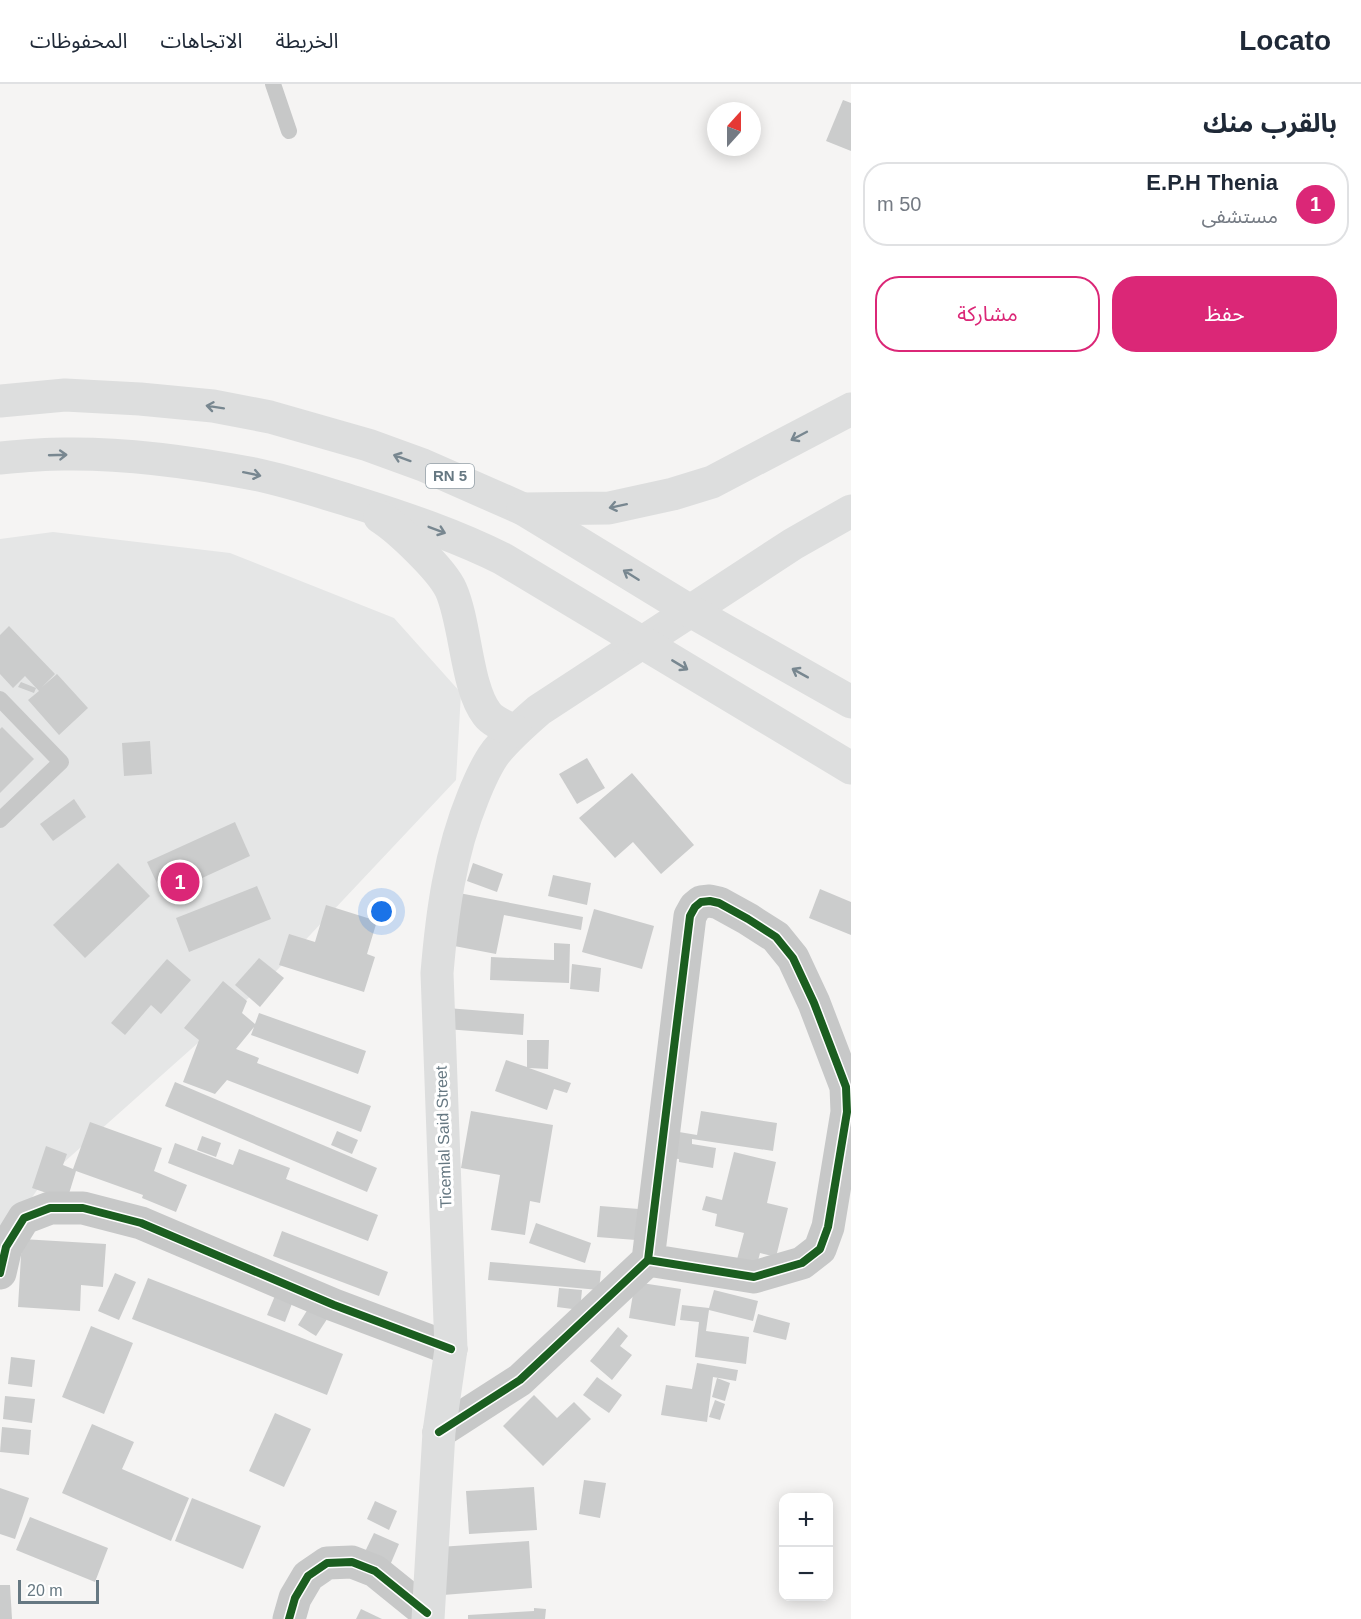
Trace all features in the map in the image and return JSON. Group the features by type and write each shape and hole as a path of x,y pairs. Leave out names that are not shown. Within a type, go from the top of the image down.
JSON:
{"main road":[{"name":"RN 5","path":"0,402 64,395 213,406 318,429 401,457 524,509 687,609 851,702"},
{"path":"524,509 609,508 673,494 712,482 851,410"},
{"path":"0,458 64,454 136,457 232,470 301,486 441,531 503,559 851,768"},
{"path":"358,504 385,520 408,540 450,589 478,700 489,716 514,731"},
{"name":"Ticemlal Said Street","path":"428,1616 439,1432 451,1349 436,973 441,919 464,819 495,754 514,731 539,710 793,544 851,511"},
{"path":"450,589 455,578 465,570 489,560 503,559"}],"street":[{"path":"439,1432 520,1380 648,1260 690,916 701,902 710,901 719,903 776,937 793,958 814,1003 846,1088 847,1112 828,1227 820,1249 802,1263 754,1276 648,1260"},
{"path":"0,1273 6,1247 24,1218 50,1208 83,1208 141,1223 334,1305 451,1349"},
{"path":"288,1619 308,1576 327,1563 352,1562 375,1571 428,1616"}],"lane":[{"path":"273,84 289,131"},
{"path":"0,699 61,762 0,820"}],"shaded area":[{"path":"53,532 230,553 394,618 461,693 456,780 263,985 44,1180 0,1244 0,539"}],"building":[{"path":"843,100 851,103 851,151 826,141"},
{"path":"9,626 55,674 42,687 57,674 88,708 59,735 28,700 39,691 25,676 13,688 0,674 0,635"},
{"path":"21,682 36,688 34,693 18,687"},
{"path":"2,727 34,759 0,793 0,729"},
{"path":"150,741 152,774 124,776 122,743"},
{"path":"587,758 605,788 577,804 559,774"},
{"path":"632,773 694,845 661,874 633,842 615,858 579,818"},
{"path":"74,799 86,817 53,841 40,824"},
{"path":"235,822 250,856 163,896 147,862"},
{"path":"118,863 150,896 85,958 53,925"},
{"path":"473,863 503,874 497,892 467,881"},
{"path":"553,875 591,883 587,905 548,896"},
{"path":"257,886 271,919 189,952 176,918"},
{"path":"820,889 851,902 851,935 809,918"},
{"path":"459,893 583,917 581,930 504,915 496,954 449,945"},
{"path":"326,905 377,921 367,954 375,957 364,992 279,965 289,934 315,942"},
{"path":"594,909 654,926 642,969 582,952"},
{"path":"554,943 570,944 569,983 490,980 491,957 554,960"},
{"path":"259,958 284,978 260,1007 235,985"},
{"path":"167,959 191,980 161,1014 151,1005 125,1035 111,1023"},
{"path":"572,964 601,968 599,992 570,989"},
{"path":"223,981 247,1001 242,1013 255,1024 259,1013 366,1051 358,1074 251,1035 254,1027 236,1049 259,1058 257,1063 371,1106 361,1132 227,1080 215,1094 183,1082 199,1040 184,1028"},
{"path":"447,1008 524,1014 523,1035 446,1029"},
{"path":"527,1040 549,1040 548,1069 529,1068 571,1083 567,1093 554,1089 547,1110 495,1091 506,1060 527,1067"},
{"path":"175,1082 377,1168 367,1192 165,1106"},
{"path":"471,1111 553,1125 540,1203 530,1201 525,1235 491,1230 500,1175 461,1168"},
{"path":"701,1111 777,1123 773,1151 692,1139 692,1144 716,1148 713,1168 669,1158 673,1131 697,1135"},
{"path":"90,1122 162,1148 154,1171 187,1185 176,1212 142,1198 143,1195 76,1171 67,1200 32,1188 46,1146 67,1154 63,1165 73,1169"},
{"path":"337,1131 358,1140 352,1154 331,1145"},
{"path":"202,1136 221,1143 216,1157 197,1150"},
{"path":"175,1143 233,1165 239,1149 290,1168 286,1179 378,1215 368,1241 168,1163"},
{"path":"734,1152 776,1162 767,1203 788,1208 776,1257 760,1253 755,1272 735,1267 744,1233 715,1226 717,1214 702,1210 706,1196 722,1200"},
{"path":"600,1206 639,1209 636,1240 597,1237"},
{"path":"536,1223 591,1243 585,1263 529,1243"},
{"path":"282,1231 388,1272 379,1296 273,1256"},
{"path":"22,1239 106,1244 103,1287 81,1285 80,1311 18,1307"},
{"path":"490,1262 601,1271 599,1290 488,1280"},
{"path":"115,1273 136,1282 119,1320 98,1311"},
{"path":"148,1278 343,1354 327,1395 132,1319"},
{"path":"635,1282 681,1289 675,1326 629,1318"},
{"path":"279,1286 296,1293 285,1322 267,1315"},
{"path":"559,1288 582,1290 580,1310 557,1307"},
{"path":"714,1290 758,1301 753,1321 709,1310 706,1331 749,1337 746,1364 695,1357 699,1322 680,1320 682,1305 709,1308"},
{"path":"313,1301 331,1313 316,1336 298,1325"},
{"path":"758,1314 790,1323 786,1340 753,1332"},
{"path":"91,1326 133,1343 104,1414 62,1397"},
{"path":"618,1327 628,1336 620,1346 632,1355 612,1380 590,1361"},
{"path":"11,1357 35,1360 32,1387 8,1384"},
{"path":"697,1363 738,1370 736,1381 713,1377 707,1422 661,1415 666,1385 692,1389"},
{"path":"597,1377 622,1395 609,1413 583,1395"},
{"path":"717,1378 730,1383 725,1401 712,1397"},
{"path":"534,1395 557,1418 574,1402 591,1419 543,1466 503,1426"},
{"path":"5,1396 35,1399 32,1423 3,1419"},
{"path":"715,1400 725,1404 720,1420 709,1417"},
{"path":"275,1413 311,1429 284,1487 249,1471"},
{"path":"92,1424 134,1442 122,1469 189,1498 171,1541 62,1493"},
{"path":"2,1427 31,1430 29,1455 0,1452"},
{"path":"584,1480 606,1483 600,1518 579,1514"},
{"path":"534,1487 537,1530 469,1534 466,1491"},
{"path":"0,1488 29,1498 15,1539 0,1534"},
{"path":"192,1498 261,1526 243,1569 175,1541"},
{"path":"375,1501 397,1511 389,1530 367,1519"},
{"path":"30,1517 108,1548 95,1582 16,1550"},
{"path":"374,1533 399,1544 388,1570 362,1558"},
{"path":"529,1541 532,1588 443,1595 439,1547"},
{"path":"0,1585 10,1585 12,1619 0,1619"},
{"path":"534,1608 546,1609 545,1619 468,1619 468,1615 534,1611"},
{"path":"361,1609 382,1619 356,1619"}],"cycle path":[{"path":"439,1432 520,1380 648,1260 690,916 701,902 710,901 719,903 776,937 793,958 814,1003 846,1087 847,1112 828,1227 820,1249 802,1263 754,1277 648,1260"},
{"path":"0,1273 6,1247 24,1218 50,1208 83,1208 141,1223 334,1305 451,1349"},
{"path":"289,1619 295,1598 308,1576 327,1563 352,1562 375,1571 427,1613"}],"place":[{"name":"E.P.H Thenia","path":"180,882"}]}
